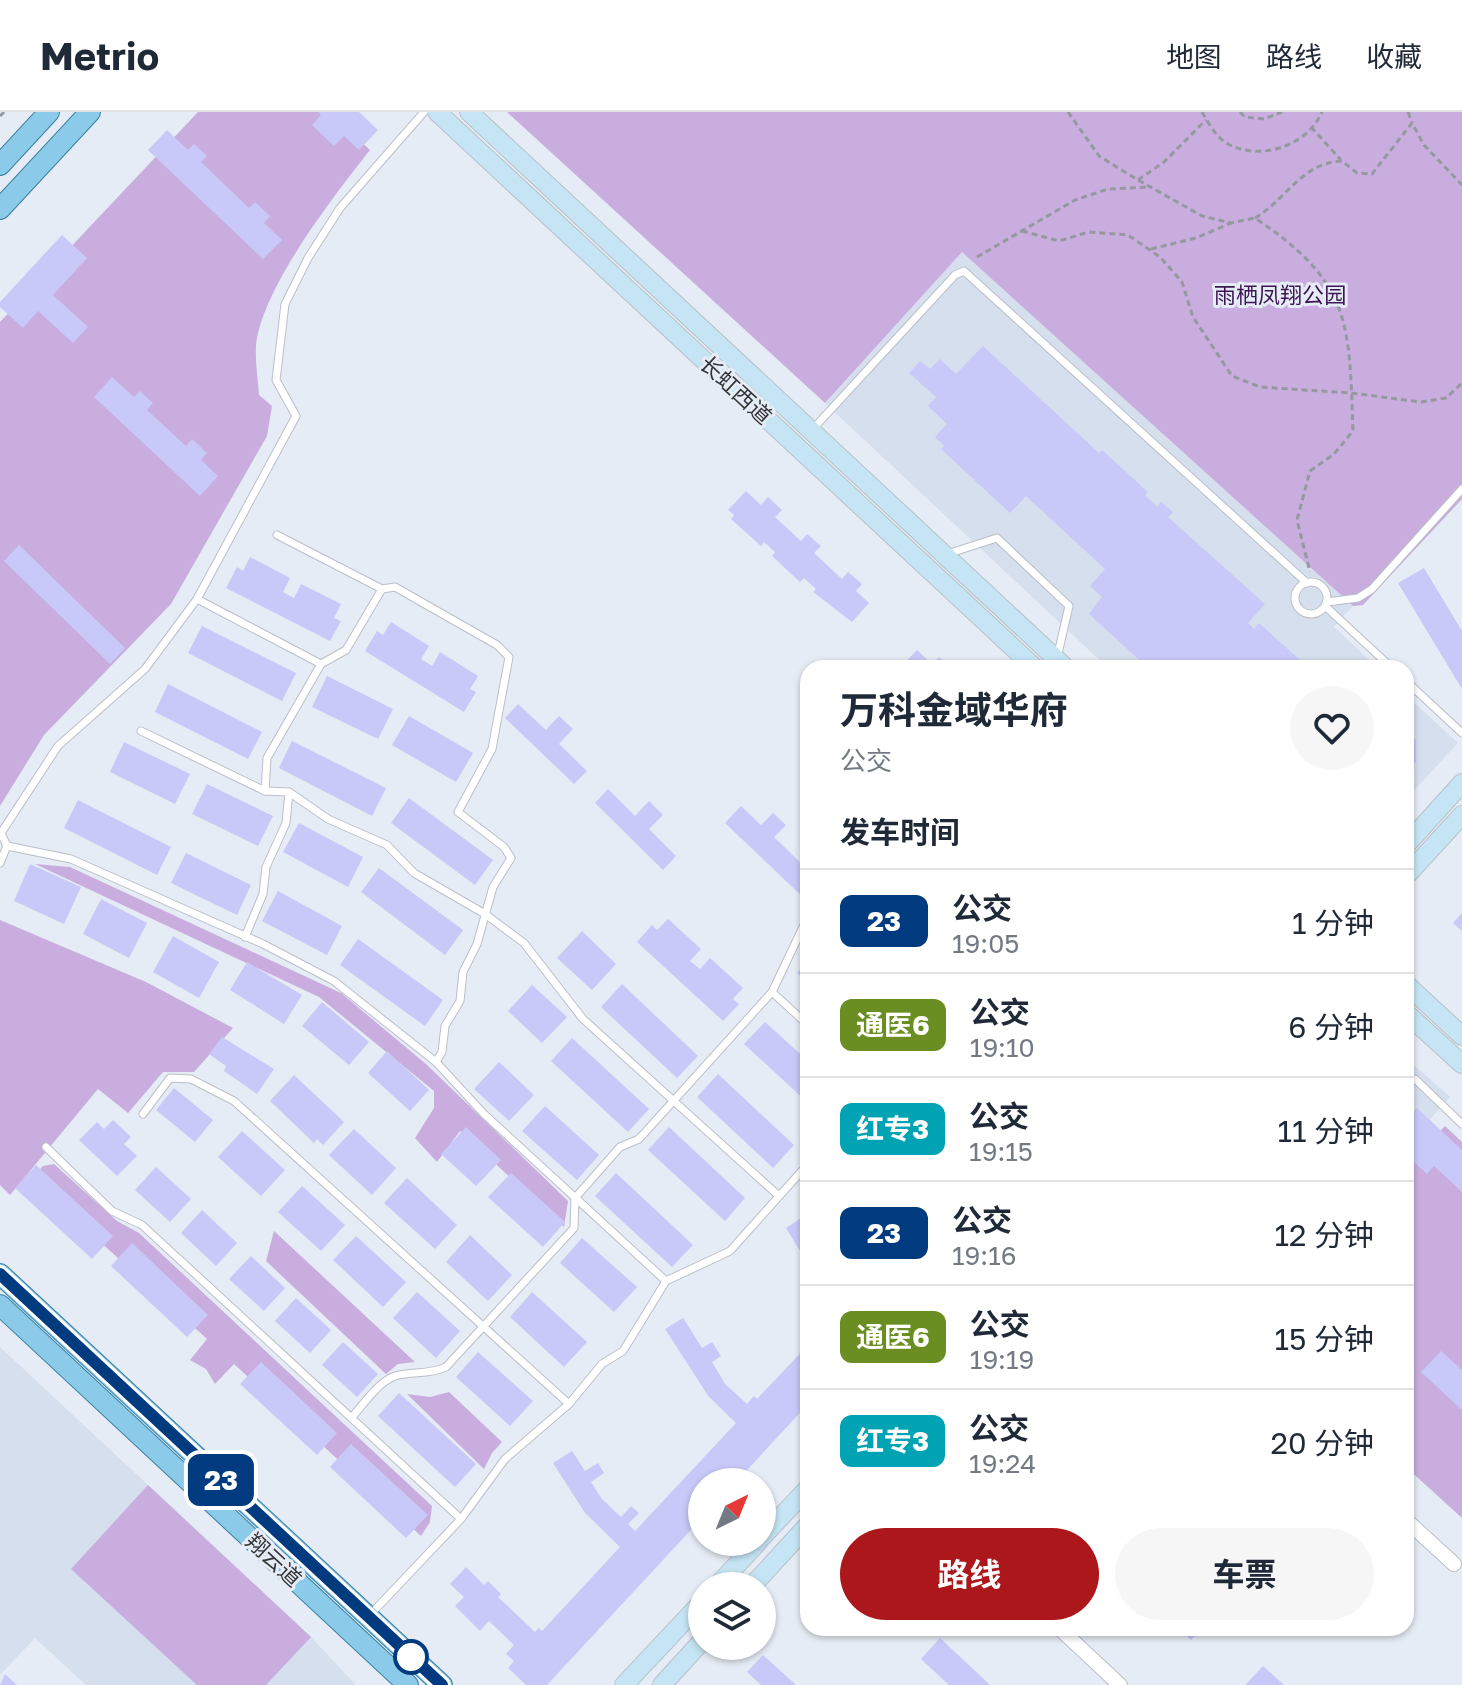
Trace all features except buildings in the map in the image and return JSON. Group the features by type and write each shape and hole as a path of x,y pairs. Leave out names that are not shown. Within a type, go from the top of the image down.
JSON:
{"main road":[{"path":"0,165 49,112"},
{"path":"0,209 90,112"},
{"name":"长虹西道","path":"437,112 1026,660"},
{"name":"长虹西道","path":"469,112 941,556 1057,660"},
{"path":"1414,836 1462,783"},
{"path":"1414,867 1462,815"},
{"path":"1414,991 1462,1036"},
{"path":"1414,1020 1462,1064"},
{"name":"翔云道","path":"0,1274 442,1685"},
{"name":"翔云道","path":"0,1305 408,1685"},
{"path":"776,1522 800,1497"},
{"path":"765,1572 800,1534"},
{"path":"730,1572 745,1556"},
{"path":"624,1685 688,1617"},
{"path":"662,1685 688,1656"}],"street":[{"path":"1414,1527 1454,1564"},
{"path":"1068,1636 1120,1685"}],"lane":[{"path":"0,863 7,846 1,833 58,746 145,669 197,599 296,416 276,380 285,304 308,258 340,208 424,112"},
{"path":"810,433 955,275 964,271 1322,587 1326,604 1384,660"},
{"path":"1309,578 1296,592 1299,607 1312,614 1326,604 1358,598 1372,589 1462,489"},
{"path":"277,535 382,589 395,587 497,645 509,657 492,749 458,812 504,847 511,858 493,887 477,944 463,972 460,1001 445,1026 442,1052 436,1062"},
{"path":"941,556 997,538 1069,606 1062,660"},
{"path":"265,791 267,758 321,664 346,650 382,589"},
{"path":"197,599 321,664"},
{"path":"1414,688 1462,733"},
{"path":"141,731 265,791 289,792 328,819 387,845 414,873 485,914 524,943 583,1019 779,1196"},
{"path":"245,937 263,894 266,867 286,823 289,792"},
{"path":"7,846 71,859 245,937 334,981 436,1062 484,1114 666,1281"},
{"path":"352,1417 386,1380 397,1375 434,1373 446,1367 574,1228 575,1198 620,1147 639,1139 772,992 800,933"},
{"path":"772,992 800,1018"},
{"path":"143,1114 170,1078 191,1079 234,1101 485,1324 569,1404"},
{"path":"1414,1079 1462,1124"},
{"path":"46,1147 112,1211 142,1225 461,1519"},
{"path":"368,1617 461,1519 505,1459 569,1404 602,1364 623,1351 666,1281 730,1251 800,1173"}],"path":[{"path":"1068,112 1099,156 1202,216 1231,223"},
{"path":"1202,112 1229,145 1255,154 1283,148 1311,127 1322,112"},
{"path":"1240,112 1245,117 1264,119 1282,112"},
{"path":"1408,112 1424,145 1462,185"},
{"path":"1138,180 1164,162 1206,120"},
{"path":"1311,127 1357,173 1372,174 1412,123"},
{"path":"1149,249 1196,238 1231,223 1255,218 1276,206 1312,168 1342,161"},
{"path":"977,257 1075,200 1108,189 1154,186"},
{"path":"1255,218 1297,249 1336,296 1347,333 1353,431 1334,454 1310,471 1297,520 1309,578"},
{"path":"1022,231 1059,241 1089,232 1128,235 1149,249 1182,282 1193,317 1232,376 1260,387 1351,393 1421,402 1446,398 1462,383"}],"shaded area":[{"path":"962,252 1353,606 1334,627 1369,660 1099,660 825,403"},
{"path":"1414,702 1458,743 1414,790"},
{"path":"1414,1065 1450,1097 1414,1137"},
{"path":"0,1347 311,1637 356,1685 86,1685 35,1638 0,1675"}],"green space":[{"path":"198,112 329,112 370,150 305,238 265,311 258,333 256,356 259,395 272,406 267,436 171,604 44,735 0,806 0,322"},
{"name":"雨栖凤翔公园","path":"507,112 1462,112 1462,499 1363,605 1353,606 962,252 825,403"},
{"path":"35,864 70,867 341,993 426,1064 568,1201 564,1227 460,1131 437,1162 415,1138 434,1108 434,1091 319,997"},
{"path":"0,920 146,982 233,1028 194,1072 163,1072 128,1113 98,1089 10,1195 0,1185"},
{"path":"1445,1126 1462,1142 1462,1518 1414,1474 1414,1159"},
{"path":"54,1164 117,1221 139,1233 432,1506 430,1522 421,1536 234,1364 215,1384 206,1369 190,1360 207,1339 31,1179 43,1166"},
{"path":"274,1231 415,1362 398,1364 386,1374 266,1261"},
{"path":"449,1392 502,1442 484,1469 407,1394 430,1397"},
{"path":"148,1485 311,1637 266,1685 197,1685 71,1569"}],"bus line":[{"name":"23","path":"0,1274 442,1685"}]}
